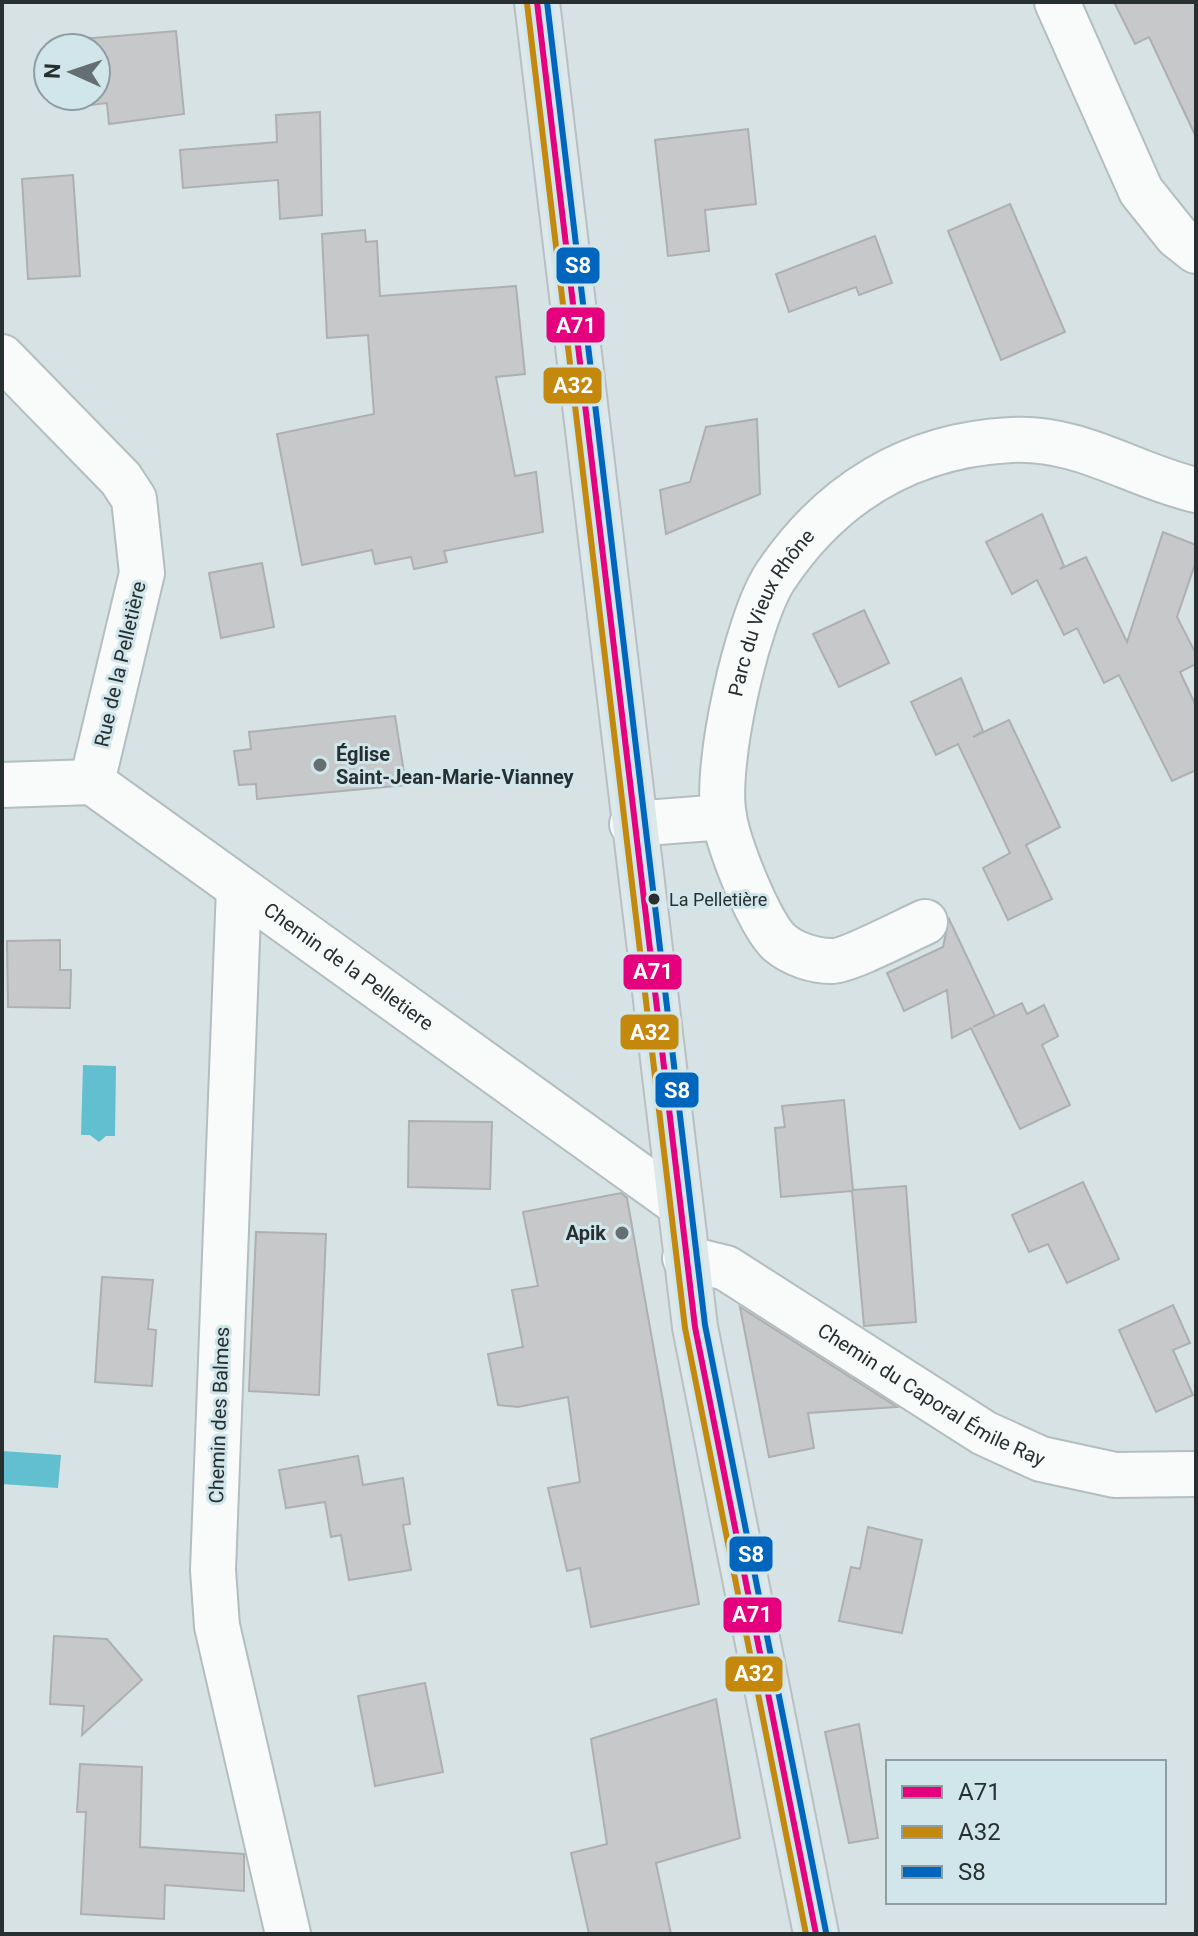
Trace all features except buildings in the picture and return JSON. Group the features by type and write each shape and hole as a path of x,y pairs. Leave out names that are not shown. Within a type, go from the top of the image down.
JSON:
{"main road":[{"path":"537,2 685,1258 695,1327 816,1934"}],"street":[{"path":"1057,2 1141,191 1177,236 1196,251"},
{"name":"Rue de la Pelletière","path":"2,357 121,479 134,499 142,573 92,782"},
{"name":"Parc du Vieux Rhône","path":"925,922 833,962 803,956 779,942 755,906 724,817 723,785 728,740 750,634 774,579 838,506 878,475 916,457 962,445 1014,440 1105,455 1196,490"},
{"path":"2,785 92,782"},
{"name":"Chemin de la Pelletiere","path":"92,782 679,1204"},
{"path":"632,824 724,817"},
{"name":"Chemin des Balmes","path":"239,888 213,1570 217,1626 288,1934"},
{"name":"Chemin du Caporal Émile Ray","path":"685,1258 726,1268 984,1433 1041,1459 1115,1475 1196,1474"}],"water":[{"path":"83,1065 116,1066 115,1136 106,1136 99,1142 90,1135 81,1135"},
{"path":"2,1451 61,1455 58,1488 2,1484"}],"transit line":[{"name":"A71","path":"537,2 695,1327 816,1934"},
{"name":"S8","path":"547,2 705,1325 826,1932"},
{"name":"A32","path":"527,3 685,1328 806,1934"}],"place":[{"name":"Église Saint-Jean-Marie-Vianney","path":"320,765"},
{"name":"La Pelletière","path":"654,899"},
{"name":"Apik","path":"622,1233"}]}
